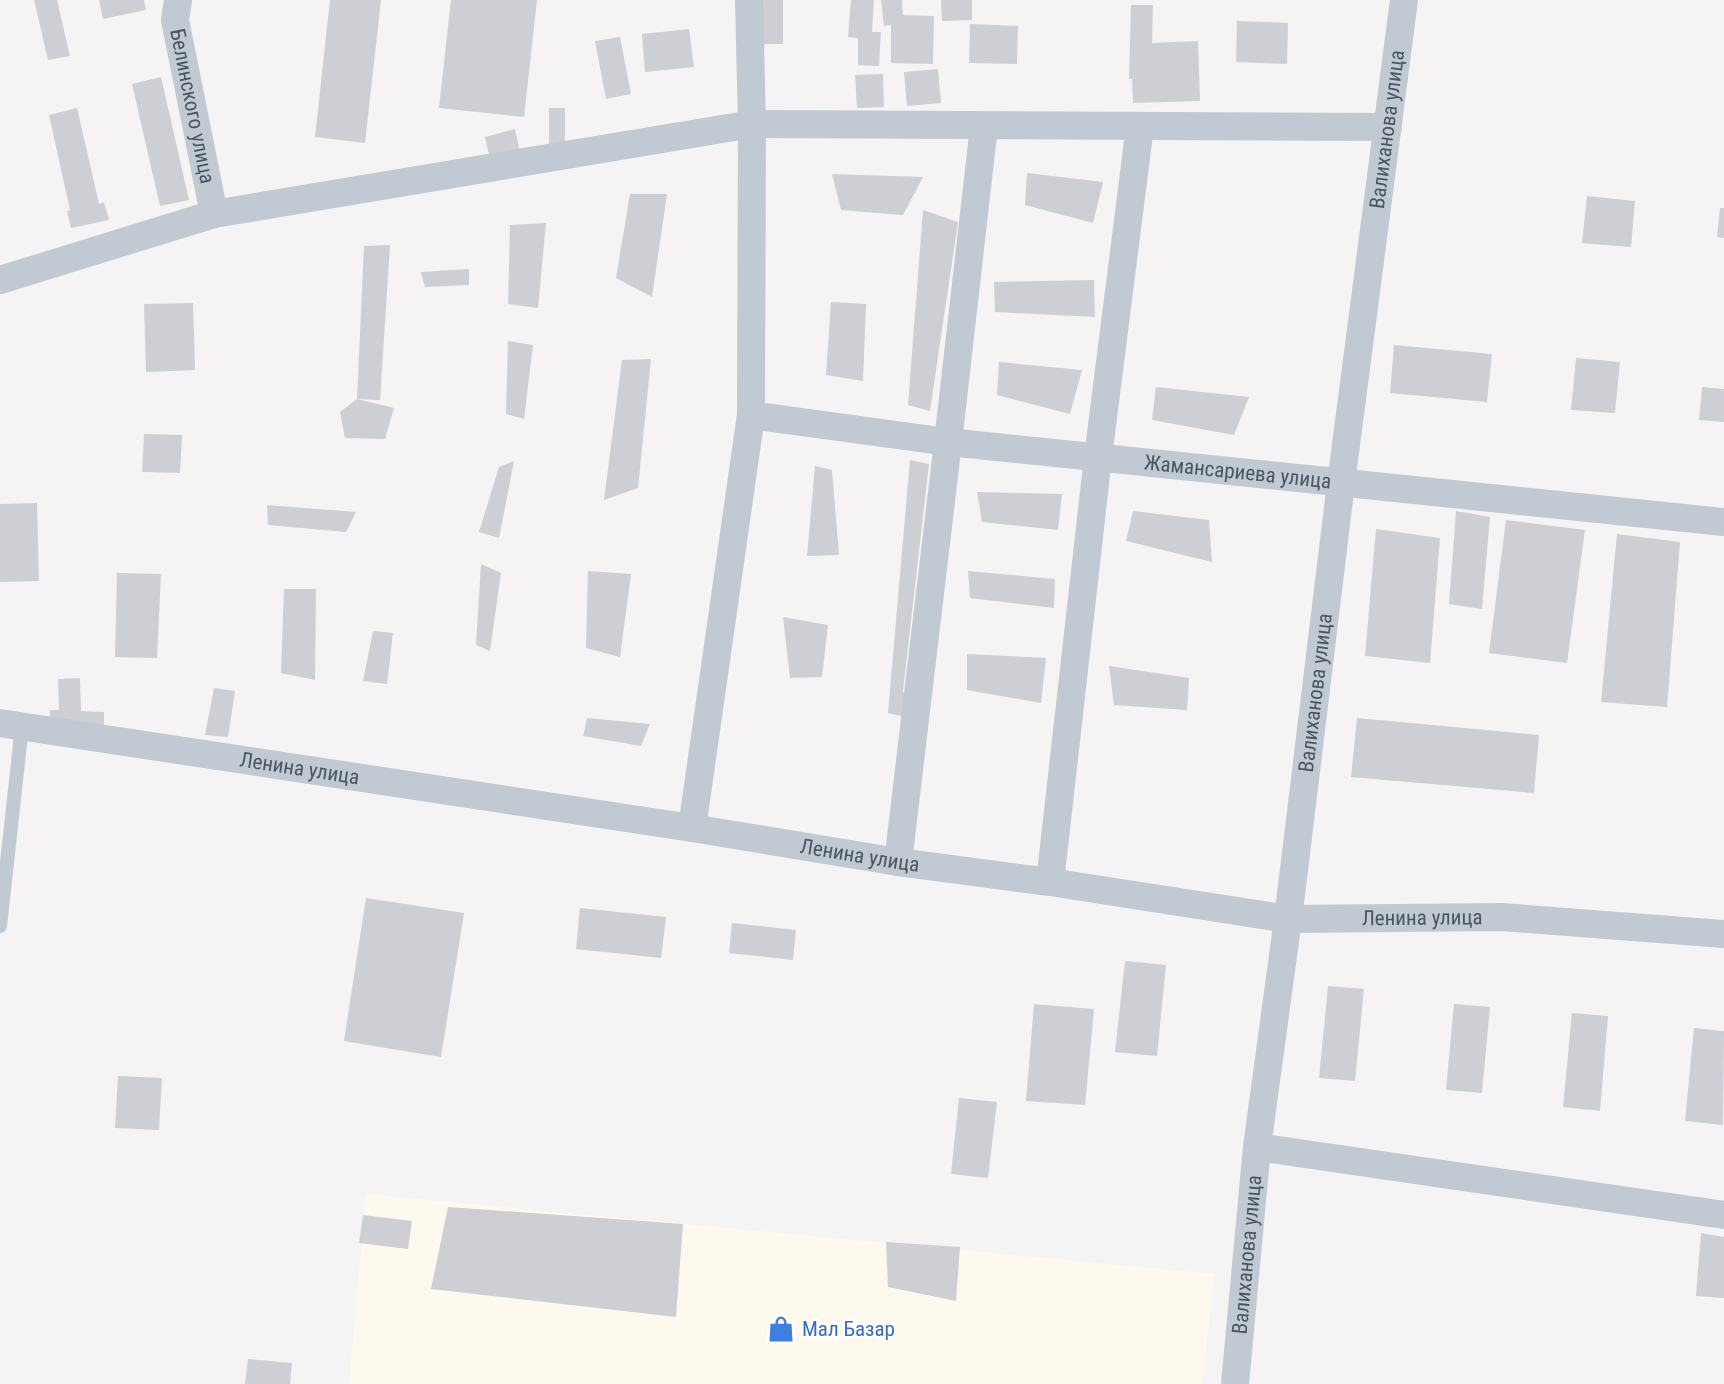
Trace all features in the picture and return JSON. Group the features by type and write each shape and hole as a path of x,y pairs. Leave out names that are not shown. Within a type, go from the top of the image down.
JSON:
{"street":[{"name":"Белинского улица","path":"178,0 175,20 214,214"},
{"path":"692,828 751,415 752,124 749,0"},
{"name":"Валиханова улица","path":"1235,1384 1257,1147 1404,0"},
{"path":"0,280 214,214 752,124 1388,127"},
{"path":"898,862 984,126"},
{"path":"1050,882 1098,457 1140,126"},
{"name":"Жамансариева улица","path":"751,415 948,442 1724,522"},
{"name":"Ленина улица","path":"11,725 692,828 898,862 1050,882 1288,919 1502,917 1724,934"},
{"path":"1257,1147 1724,1215"}],"lane":[{"path":"0,926 11,725"}],"shaded area":[{"name":"Мал Базар","path":"366,1194 1215,1274 1202,1384 349,1384"}],"building":[{"path":"34,0 57,0 70,56 48,60"},
{"path":"99,0 144,0 146,10 103,19"},
{"path":"330,0 381,0 365,143 315,137"},
{"path":"451,0 537,0 524,117 439,108"},
{"path":"763,0 783,0 783,44 762,44"},
{"path":"851,0 874,0 872,32 881,32 879,66 858,65 858,38 848,37"},
{"path":"881,0 902,0 903,15 934,16 933,64 891,63 891,25 884,26"},
{"path":"941,0 972,0 972,20 942,21"},
{"path":"1131,5 1153,5 1152,43 1198,41 1200,101 1133,103 1132,79 1129,79"},
{"path":"1237,21 1288,23 1287,64 1236,62"},
{"path":"970,24 1018,26 1017,64 969,63"},
{"path":"689,29 694,67 645,72 642,34"},
{"path":"620,37 631,94 606,99 595,41"},
{"path":"938,69 941,103 907,106 904,72"},
{"path":"883,74 884,107 857,108 855,75"},
{"path":"161,77 189,200 160,206 132,84"},
{"path":"77,108 99,204 104,202 109,220 71,228 67,211 70,210 49,115"},
{"path":"549,108 565,108 565,145 549,146"},
{"path":"515,129 520,152 490,159 485,137"},
{"path":"1027,173 1103,182 1093,223 1025,205"},
{"path":"832,174 923,177 903,215 841,210"},
{"path":"630,194 667,194 652,297 616,278"},
{"path":"1587,196 1635,201 1631,247 1582,243"},
{"path":"1720,208 1724,208 1724,238 1717,237"},
{"path":"923,210 958,222 930,411 908,405"},
{"path":"546,223 538,308 508,304 510,225"},
{"path":"390,245 380,400 357,399 364,246"},
{"path":"469,269 469,285 425,287 421,272"},
{"path":"1094,280 1095,317 995,312 994,282"},
{"path":"831,302 866,304 863,381 826,375"},
{"path":"193,303 195,370 146,372 144,304"},
{"path":"508,341 533,345 524,419 506,414"},
{"path":"1394,345 1492,354 1487,402 1390,393"},
{"path":"1576,358 1620,362 1615,413 1571,410"},
{"path":"651,359 638,488 604,500 622,360"},
{"path":"999,362 1082,370 1070,414 997,395"},
{"path":"1156,387 1249,397 1234,435 1152,420"},
{"path":"1702,387 1724,389 1724,422 1699,420"},
{"path":"357,399 394,408 385,439 345,438 340,412"},
{"path":"144,434 182,435 180,473 142,472"},
{"path":"910,460 929,464 903,691 915,719 888,713"},
{"path":"514,461 499,538 479,532 499,467"},
{"path":"815,466 832,470 839,555 807,556"},
{"path":"977,492 1062,494 1058,530 982,522"},
{"path":"37,503 39,581 0,582 0,504"},
{"path":"267,505 356,512 346,532 268,525"},
{"path":"1133,511 1209,520 1212,562 1126,541"},
{"path":"1456,511 1490,517 1482,609 1449,604"},
{"path":"1506,520 1585,530 1567,663 1489,653"},
{"path":"1376,529 1440,538 1430,663 1365,656"},
{"path":"1617,534 1680,542 1667,707 1601,702"},
{"path":"481,564 501,573 490,651 476,645"},
{"path":"588,571 631,574 620,657 586,648"},
{"path":"968,571 1055,579 1054,608 970,598"},
{"path":"117,573 161,574 157,658 115,657"},
{"path":"284,589 316,589 315,680 281,673"},
{"path":"783,617 828,625 822,677 790,678"},
{"path":"373,631 393,633 387,684 363,681"},
{"path":"967,654 1046,658 1041,703 967,690"},
{"path":"1109,666 1189,678 1187,710 1114,705"},
{"path":"80,678 81,711 104,712 104,726 50,724 50,710 59,710 58,679"},
{"path":"214,688 235,691 228,737 205,735"},
{"path":"587,718 650,724 641,746 583,736"},
{"path":"1357,718 1539,735 1534,793 1351,777"},
{"path":"366,898 464,913 441,1057 344,1041"},
{"path":"580,908 666,917 661,958 576,949"},
{"path":"732,923 796,930 793,960 729,953"},
{"path":"1125,961 1166,965 1157,1056 1115,1052"},
{"path":"1328,986 1364,989 1355,1081 1319,1078"},
{"path":"1034,1004 1094,1009 1085,1105 1026,1101"},
{"path":"1454,1004 1490,1007 1482,1093 1446,1090"},
{"path":"1572,1013 1608,1016 1600,1111 1563,1107"},
{"path":"1694,1028 1724,1031 1723,1125 1685,1121"},
{"path":"118,1076 162,1078 159,1130 115,1128"},
{"path":"959,1098 997,1102 988,1178 951,1174"},
{"path":"448,1207 683,1224 676,1317 431,1289"},
{"path":"363,1215 412,1221 408,1249 359,1243"},
{"path":"1701,1233 1724,1237 1724,1298 1696,1296"},
{"path":"886,1242 960,1247 956,1301 888,1287"},
{"path":"248,1359 292,1363 290,1384 245,1384"}],"place":[{"name":"Мал Базар","path":"781,1329"}]}
